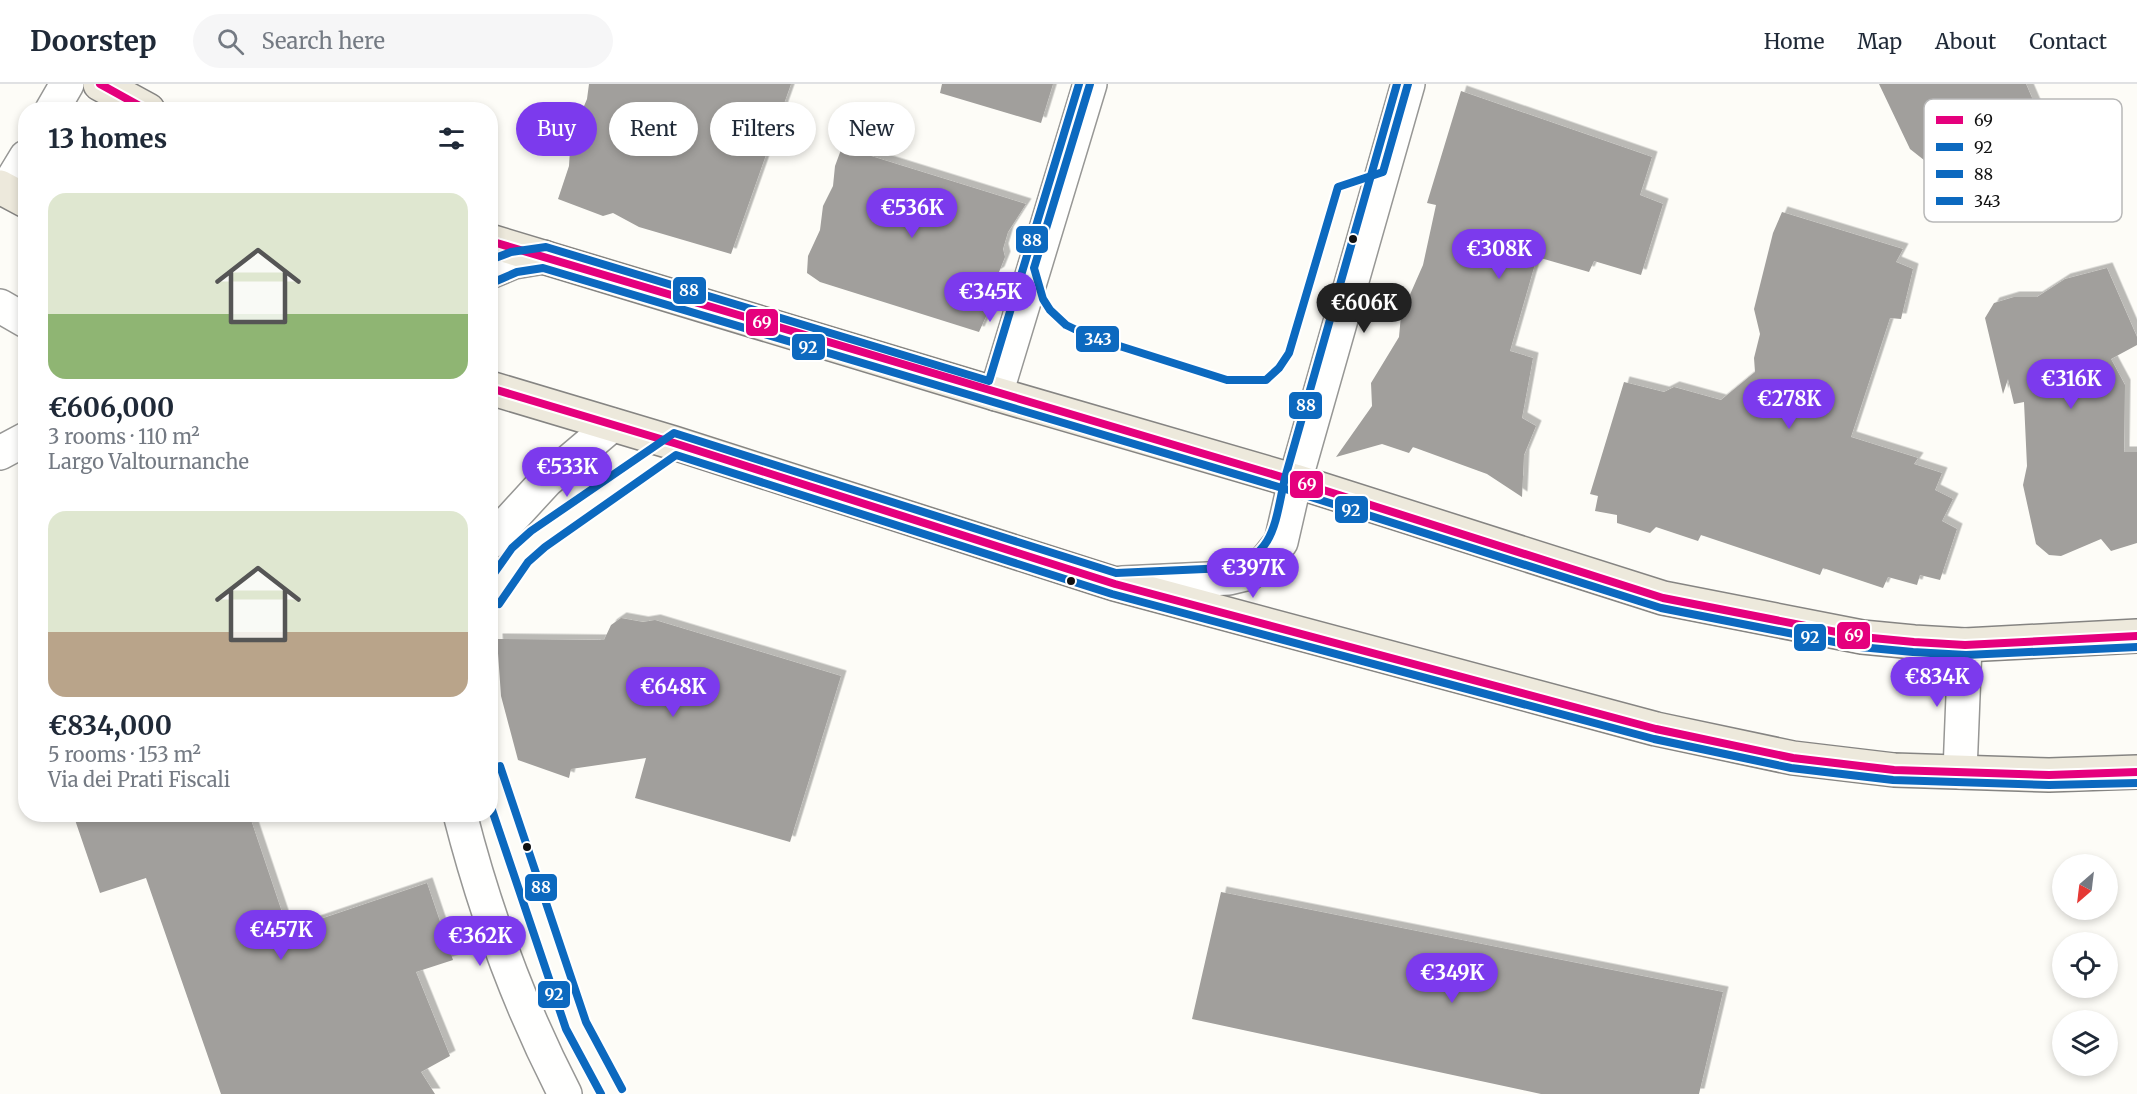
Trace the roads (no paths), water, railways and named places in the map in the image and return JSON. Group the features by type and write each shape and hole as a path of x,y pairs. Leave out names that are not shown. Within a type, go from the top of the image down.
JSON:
{"main road":[{"path":"100,84 133,102"},
{"path":"498,243 996,394 1295,481 1663,598 1862,637 1965,645 2137,636"},
{"path":"498,390 674,443 1115,584 1356,647 1541,700 1715,743 1793,758 1858,766 2049,775 2137,772"}],"street":[{"path":"57,102 67,84"},
{"path":"996,394 1090,84"},
{"path":"1115,584 1229,578 1250,573 1266,561 1281,542 1295,481 1408,84"},
{"path":"11,192 18,176"},
{"path":"498,269 514,262 544,257"},
{"path":"0,306 18,316"},
{"path":"498,533 546,481 612,425"},
{"path":"0,453 18,443"},
{"path":"1960,772 1965,645"},
{"path":"462,822 473,865 501,952 538,1039 565,1094"}]}
